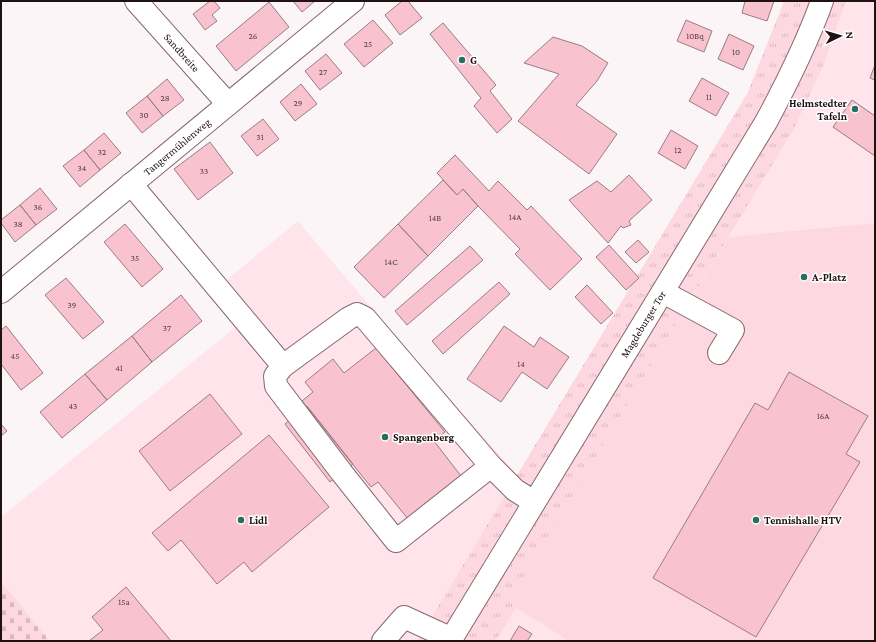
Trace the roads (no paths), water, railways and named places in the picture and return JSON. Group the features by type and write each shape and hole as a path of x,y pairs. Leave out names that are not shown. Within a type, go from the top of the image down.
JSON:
{"main road":[{"name":"Sandbreite","path":"136,1 228,104"},
{"name":"Tangermühlenweg","path":"1,292 353,1"},
{"name":"Magdeburger Tor","path":"451,640 766,122 792,72 816,19 822,1"},
{"path":"131,184 283,366"},
{"path":"663,292 733,330 719,353"},
{"path":"491,466 396,541 276,386 275,376 283,366 349,318 357,314 365,318 491,466 514,490 534,502"},
{"path":"384,641 404,617 451,640"}],"place":[{"name":"G","path":"462,60"},
{"name":"Helmstedter Tafeln","path":"855,109"},
{"name":"A-Platz","path":"804,277"},
{"name":"Spangenberg","path":"385,437"},
{"name":"Lidl","path":"241,520"},
{"name":"Tennishalle HTV","path":"756,520"}]}
